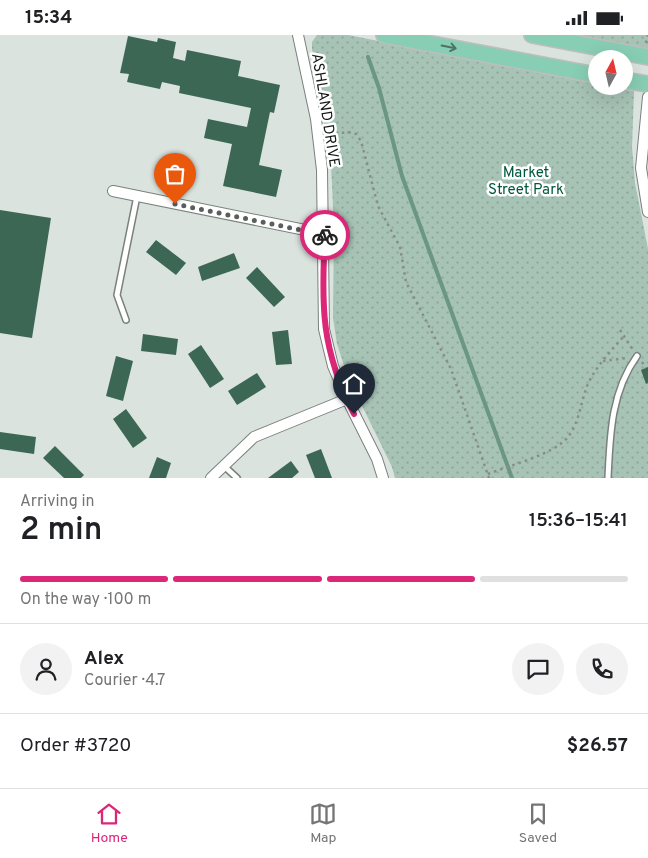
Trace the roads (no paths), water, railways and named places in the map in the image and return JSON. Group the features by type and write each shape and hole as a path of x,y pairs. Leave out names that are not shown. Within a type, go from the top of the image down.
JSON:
{"main road":[{"path":"384,35 588,73"},
{"path":"532,35 648,57"},
{"path":"633,82 648,84"}],"street":[{"name":"ASHLAND DRIVE","path":"298,35 318,137 322,170 325,234 324,329 333,366 377,459 383,478"},
{"path":"648,97 641,168 648,212"},
{"path":"113,191 325,234"},
{"path":"212,478 254,437 347,399"}],"lane":[{"path":"126,320 118,295 138,196"},
{"path":"608,478 609,452 616,399 630,366 638,356"},
{"path":"224,466 237,478"}],"waterway":[{"path":"368,57 379,88 402,176 512,478"}],"park label":[{"name":"Market Street Park","path":"526,180"}]}
